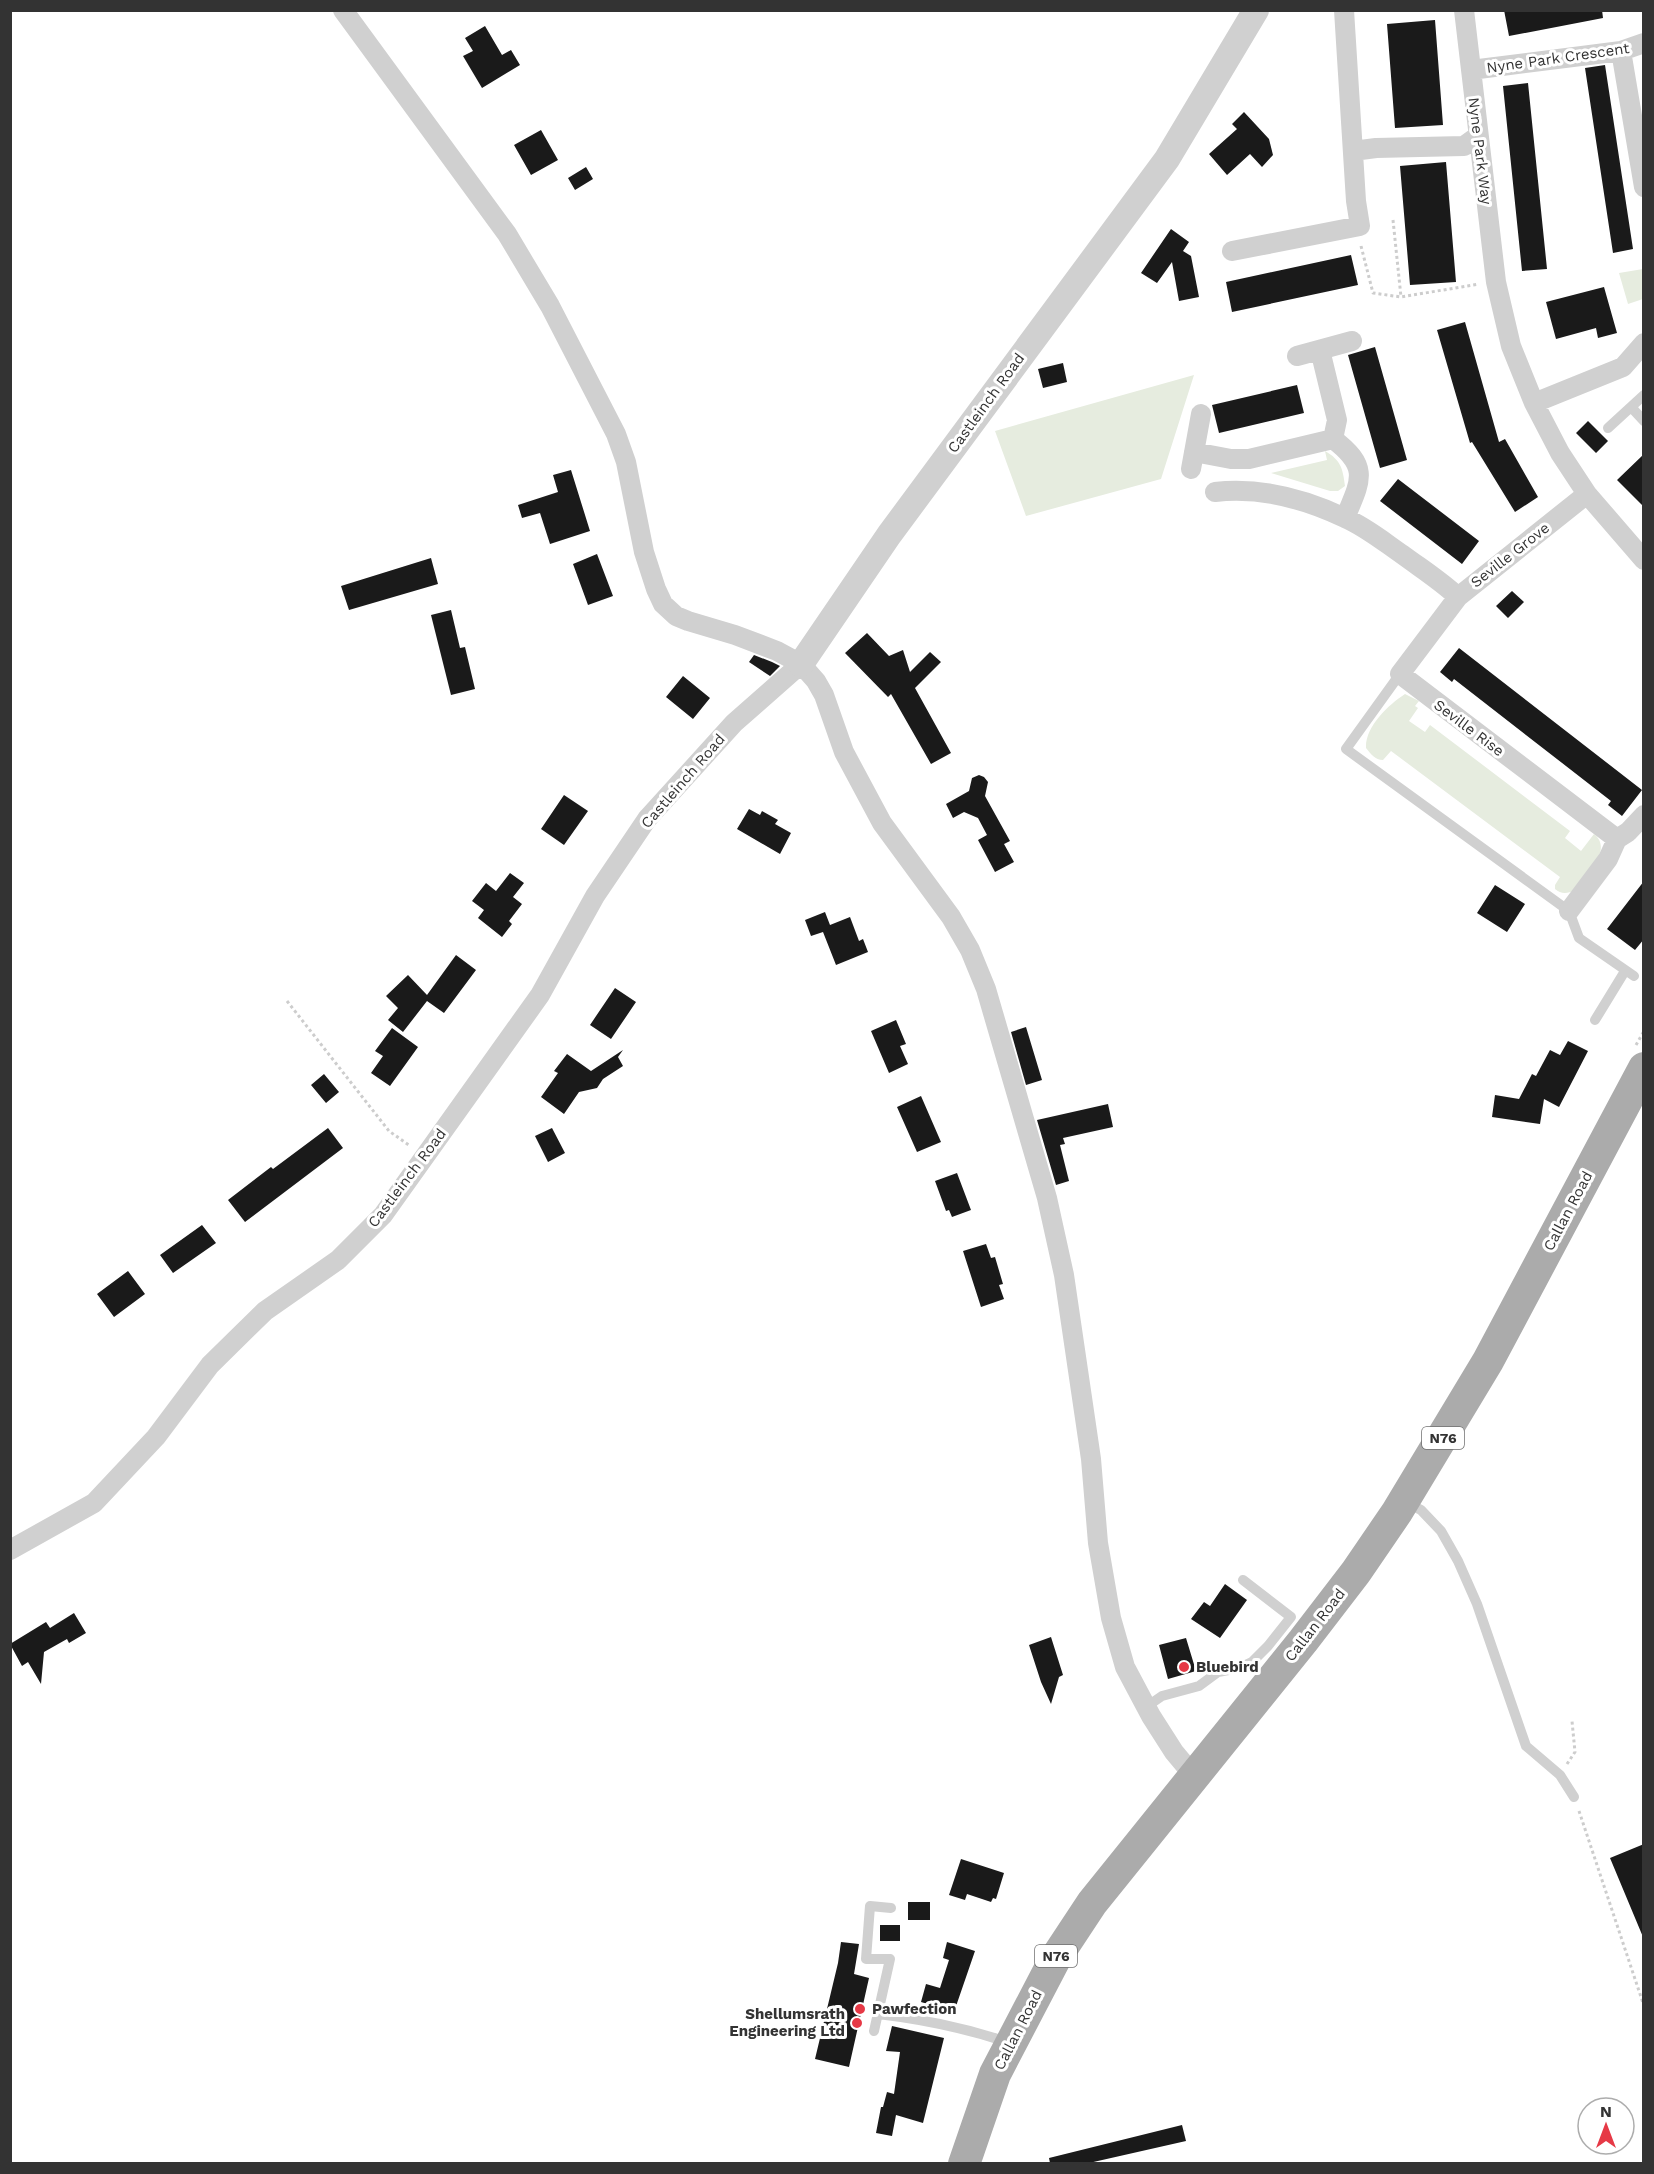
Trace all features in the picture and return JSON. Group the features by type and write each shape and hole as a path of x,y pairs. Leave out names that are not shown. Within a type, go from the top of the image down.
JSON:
{"main road":[{"name":"Callan Road","path":"964,2163 995,2074 1073,1929 1122,1864 1343,1589 1404,1501 1488,1361 1644,1068"}],"street":[{"path":"343,10 507,234 550,306 616,434 626,462 644,552 663,603 676,616 777,651 801,664 816,681 824,695 844,752 882,824 951,917 970,950 986,989 1047,1198 1064,1275 1091,1459 1098,1543 1111,1618 1125,1667 1146,1707 1174,1752 1194,1776"},
{"name":"Castleinch Road","path":"10,1550 94,1503 156,1437 210,1365 265,1311 338,1260 383,1215 540,995 595,896 647,819 734,723 801,664 889,535 1167,159 1257,10"},
{"path":"1232,251 1360,226 1356,201 1344,10"},
{"name":"Nyne Park Way","path":"1464,10 1497,286"},
{"name":"Nyne Park Crescent","path":"1471,70 1621,51 1644,43"},
{"path":"1621,51 1643,179"},
{"path":"1353,151 1376,148 1464,146 1478,136"},
{"path":"1497,286 1511,346 1534,402 1560,453 1587,494 1640,549"},
{"path":"1297,356 1352,341"},
{"path":"1534,402 1623,367 1644,342"},
{"path":"1320,350 1337,420 1333,439"},
{"path":"1201,414 1192,461 1249,459 1333,439"},
{"path":"1333,439 1349,452 1360,471 1356,492 1345,518"},
{"name":"Seville Grove","path":"1215,492 1232,490 1287,497 1345,518 1367,530 1443,583 1458,597 1587,494"},
{"path":"1400,674 1458,597"},
{"name":"Seville Rise","path":"1400,674 1617,839"},
{"path":"1569,911 1608,859 1617,839 1628,832 1644,815"}],"lane":[{"path":"1608,428 1644,395"},
{"path":"1631,407 1644,421"},
{"path":"1400,674 1346,749 1569,911 1578,938 1629,974 1595,1020"},
{"path":"1404,1501 1421,1510 1441,1531 1458,1561 1477,1605 1526,1746 1560,1775 1574,1797"},
{"path":"1146,1707 1162,1696 1199,1686 1218,1672 1239,1668 1252,1662 1291,1617 1243,1580"},
{"path":"874,2031 890,1959 866,1959 870,1906 891,1908"},
{"path":"878,2014 981,2033 1011,2043"}],"path":[{"path":"1373,10 1392,10"},
{"path":"1393,220 1401,297"},
{"path":"1361,246 1373,293 1401,297 1497,286"},
{"path":"287,1002 389,1131 424,1156"},
{"path":"1560,1775 1575,1752 1572,1721"},
{"path":"1574,1797 1644,2006"}],"shaded area":[{"path":"1643,269 1643,299 1628,304 1619,273"},
{"path":"1194,375 1161,479 1026,516 995,431"},
{"path":"1325,451 1335,458 1342,470 1345,486 1338,491 1330,491 1271,473 1327,460"},
{"path":"1405,694 1419,701 1415,706 1418,708 1409,721 1425,732 1430,725 1570,831 1565,838 1581,851 1594,834 1601,847 1599,855 1591,870 1575,890 1564,893 1555,889 1560,877 1391,751 1383,760 1380,760 1366,748 1373,725 1385,710"}],"building":[{"path":"1504,10 1602,10 1603,18 1509,36"},
{"path":"1435,20 1443,125 1395,128 1387,24"},
{"path":"485,26 502,55 511,50 520,65 482,88 463,56 473,51 465,38"},
{"path":"1605,65 1633,249 1613,253 1585,68"},
{"path":"1528,83 1547,269 1522,271 1503,86"},
{"path":"1244,112 1269,139 1273,155 1262,167 1250,154 1227,175 1209,154 1237,129 1232,124"},
{"path":"541,130 558,160 531,175 514,145"},
{"path":"1446,162 1456,282 1410,285 1400,166"},
{"path":"586,167 593,179 575,190 568,178"},
{"path":"1171,229 1189,242 1183,251 1191,256 1199,297 1179,301 1172,262 1157,283 1141,273"},
{"path":"1351,255 1358,285 1232,312 1226,282"},
{"path":"1604,287 1617,333 1598,338 1596,328 1556,339 1546,302"},
{"path":"1465,322 1499,442 1505,439 1538,497 1515,512 1472,442 1470,443 1437,330"},
{"path":"1375,347 1407,460 1380,468 1348,355"},
{"path":"1063,363 1067,382 1043,388 1038,369"},
{"path":"1297,385 1304,413 1219,433 1212,405"},
{"path":"1588,421 1608,441 1596,453 1576,433"},
{"path":"1644,454 1644,507 1617,480"},
{"path":"571,470 590,531 550,544 540,513 522,518 518,505 558,492 553,475"},
{"path":"1398,479 1479,541 1462,564 1380,501"},
{"path":"597,554 613,596 588,605 573,564"},
{"path":"431,558 438,584 349,610 341,586"},
{"path":"1512,591 1524,602 1508,618 1496,606"},
{"path":"451,610 460,648 465,647 475,689 451,695 431,615"},
{"path":"867,633 889,656 903,650 910,672 930,652 941,662 915,688 951,753 931,764 891,694 888,697 845,653"},
{"path":"1459,648 1642,790 1622,816 1608,805 1611,801 1454,679 1452,682 1440,672"},
{"path":"754,655 780,666 770,676 749,662"},
{"path":"683,676 710,698 693,719 666,697"},
{"path":"979,775 988,782 985,796 1010,841 1004,844 1014,862 995,872 978,840 987,835 978,818 964,812 953,818 946,804 969,791 972,778"},
{"path":"564,795 588,811 564,845 541,829"},
{"path":"749,809 760,815 762,811 778,820 775,824 791,833 780,854 737,829"},
{"path":"510,873 524,883 513,897 522,904 509,921 512,924 502,937 478,918 484,910 472,901 486,883 496,891"},
{"path":"1644,881 1644,939 1635,950 1607,929"},
{"path":"1495,885 1525,904 1507,932 1477,913"},
{"path":"825,912 830,925 850,917 859,941 863,939 868,952 836,965 823,932 811,936 805,920"},
{"path":"456,955 476,970 444,1013 427,1001 403,1032 388,1020 398,1008 386,996 408,975 427,995"},
{"path":"615,988 636,1002 611,1039 590,1025"},
{"path":"896,1020 906,1044 900,1046 908,1064 889,1073 871,1031"},
{"path":"1026,1027 1042,1080 1026,1085 1011,1032"},
{"path":"392,1028 418,1047 390,1086 371,1073 383,1056 375,1051"},
{"path":"1568,1041 1588,1051 1559,1107 1544,1099 1540,1124 1492,1117 1495,1095 1519,1099 1532,1074 1536,1076 1550,1050 1560,1055"},
{"path":"623,1050 618,1057 623,1066 603,1079 597,1088 579,1092 564,1114 541,1097 558,1073 554,1071 567,1054 591,1071"},
{"path":"324,1074 339,1092 326,1103 311,1085"},
{"path":"921,1096 941,1142 917,1152 897,1107"},
{"path":"1108,1104 1113,1127 1063,1138 1065,1144 1060,1145 1069,1181 1056,1185 1037,1120"},
{"path":"328,1128 343,1148 245,1222 228,1200"},
{"path":"552,1128 565,1153 548,1162 535,1136"},
{"path":"957,1173 971,1210 952,1217 949,1210 946,1211 935,1181"},
{"path":"202,1225 216,1243 173,1273 160,1255"},
{"path":"986,1244 991,1258 995,1257 1003,1284 999,1285 1004,1299 981,1307 963,1251"},
{"path":"128,1271 145,1294 114,1317 97,1294"},
{"path":"1225,1584 1247,1600 1220,1638 1191,1619 1204,1602 1210,1606"},
{"path":"74,1613 86,1633 69,1643 67,1639 44,1652 41,1684 28,1662 22,1666 10,1644 46,1622 50,1628"},
{"path":"1051,1637 1063,1675 1059,1677 1051,1704 1029,1645"},
{"path":"1186,1638 1196,1671 1168,1679 1159,1645"},
{"path":"1644,1844 1644,1937 1643,1937 1610,1858"},
{"path":"961,1859 1004,1873 996,1899 993,1898 991,1902 967,1894 965,1900 949,1895"},
{"path":"908,1902 930,1902 930,1920 908,1920"},
{"path":"880,1925 900,1925 900,1941 880,1941"},
{"path":"841,1942 859,1944 854,1974 869,1978 849,2067 815,2059"},
{"path":"947,1942 975,1951 954,2012 921,2002 926,1984 940,1988 949,1960 943,1958"},
{"path":"892,2026 944,2038 923,2123 896,2115 892,2136 876,2133 881,2107 883,2107 887,2092 894,2094 900,2052 886,2051"},
{"path":"1182,2125 1186,2141 1089,2163 1050,2163 1049,2158"}],"place":[{"name":"Bluebird","path":"1184,1667"},
{"name":"Pawfection","path":"860,2009"},
{"name":"Shellumsrath Engineering Ltd","path":"857,2023"}]}
